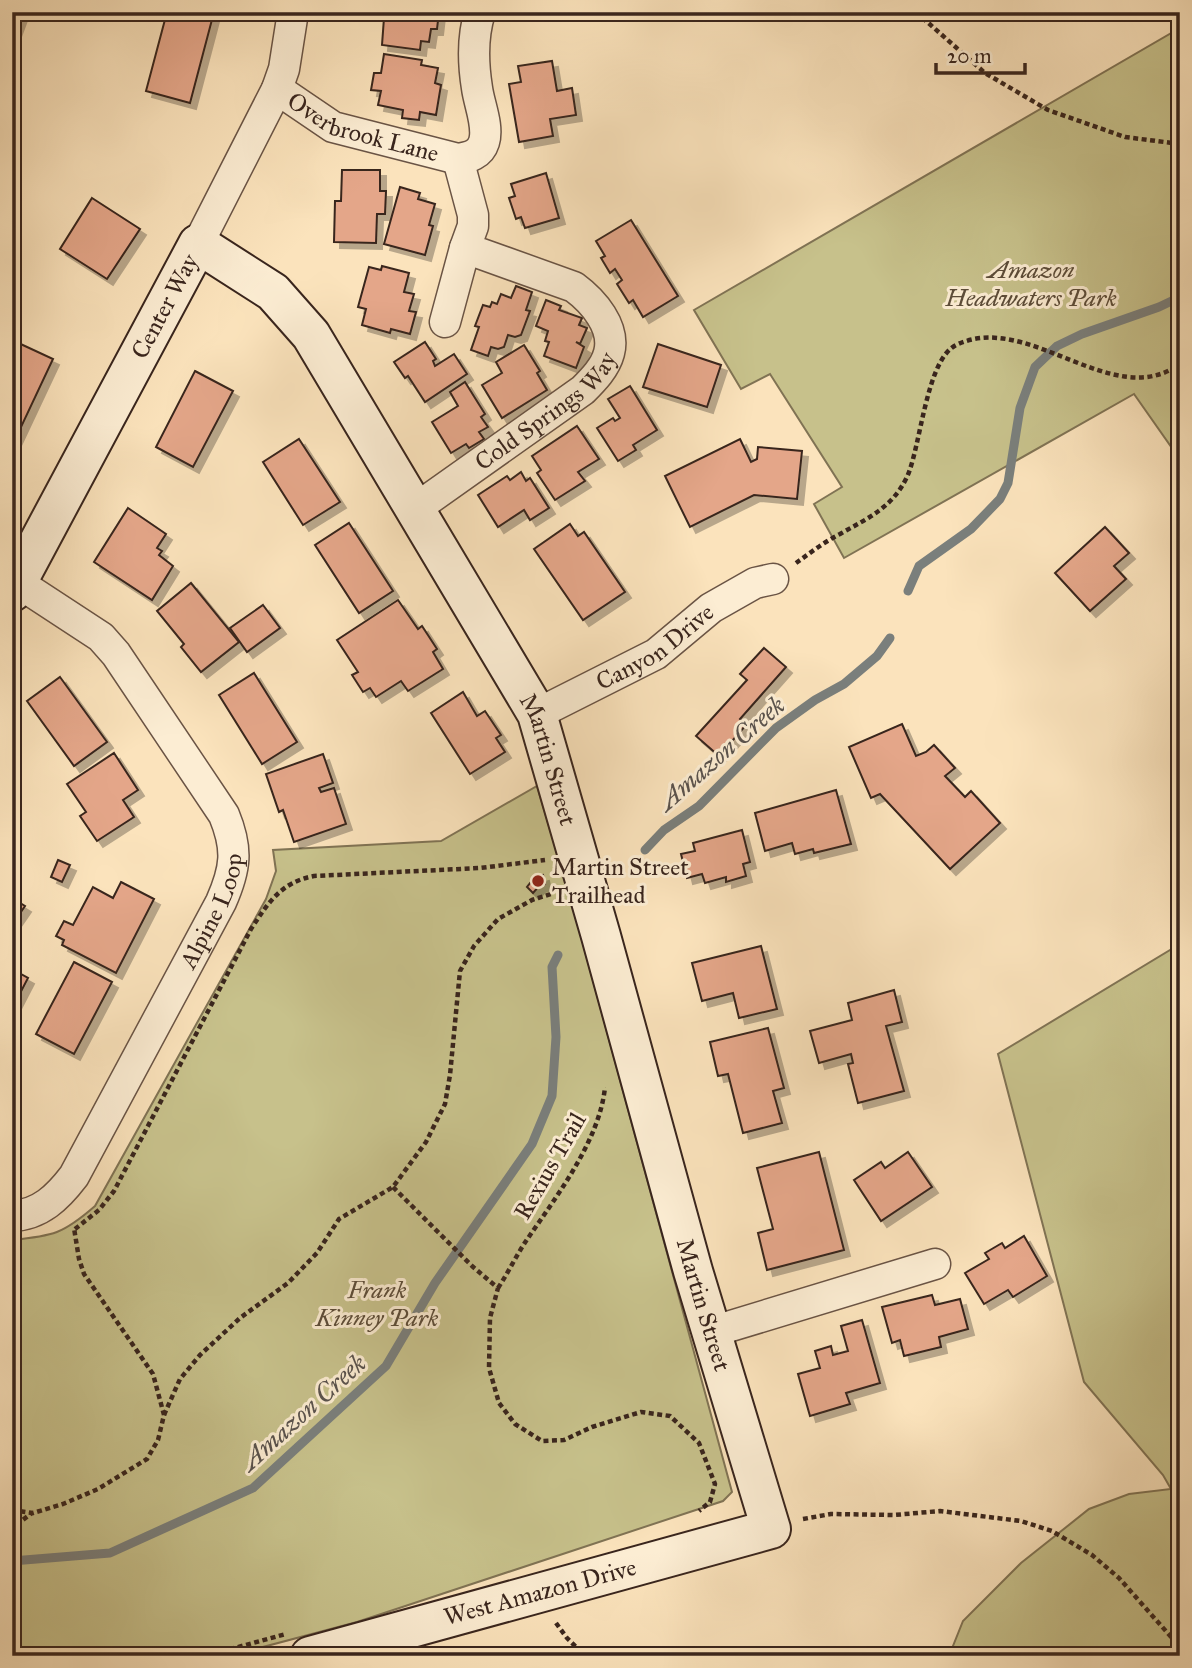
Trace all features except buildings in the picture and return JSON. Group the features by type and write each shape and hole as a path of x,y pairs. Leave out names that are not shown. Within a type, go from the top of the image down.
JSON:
{"street":[{"name":"Center Way","path":"15,587 198,244 277,89 284,69 293,12"},
{"name":"Overbrook Lane","path":"277,89 333,127 458,159 473,156 481,149 485,132 476,86 473,46 480,12"},
{"path":"445,322 473,226 473,215 458,159"},
{"name":"Martin Street","path":"198,244 273,292 311,335 537,714 710,1332 771,1529"},
{"name":"Cold Springs Way","path":"415,509 583,390 598,373 609,353 607,329 594,305 574,287 465,248"},
{"name":"Canyon Drive","path":"537,714 656,654 711,608 755,583 773,579"},
{"name":"Alpine Loop","path":"12,1216 21,1216 51,1202 74,1176 221,902 230,881 235,856 232,834 224,815 116,654 102,637 15,587"},
{"path":"710,1332 935,1264"},
{"name":"West Amazon Drive","path":"310,1656 383,1646 547,1590 771,1529"}],"path":[{"path":"916,12 985,73 1048,110 1125,137 1180,144"},
{"path":"773,579 826,542 874,516 897,494 908,475 938,366 954,346 976,339 1019,341 1122,375 1144,378 1163,373 1180,363"},
{"path":"75,1229 99,1210 114,1191 251,929 276,893 289,883 302,878 480,869 556,858"},
{"path":"12,1531 33,1513 98,1489 147,1459 158,1440 164,1415 180,1379 200,1355 240,1318 288,1283 317,1253 339,1219 393,1187 426,1142 445,1104 460,971 474,946 498,919 533,900 585,885"},
{"path":"242,924 251,929"},
{"path":"171,1058 180,1062"},
{"name":"Rexius Trail","path":"606,1083 601,1114 592,1135 498,1288 490,1318 489,1368 499,1404 515,1424 542,1441 564,1440 592,1427 641,1412 670,1416 699,1443 715,1484 710,1502"},
{"path":"393,1187 472,1266 498,1288"},
{"path":"51,1202 72,1220 84,1274 153,1374 164,1415"},
{"path":"12,1510 33,1513"},
{"path":"771,1529 815,1515 894,1515 940,1511 1021,1521 1052,1531 1092,1555 1119,1578 1180,1647"},
{"path":"547,1590 552,1616 559,1628 585,1656"}],"green space":[{"name":"Amazon Headwaters Park","path":"1180,28 1180,446 1172,448 1134,394 844,558 814,504 842,487 770,374 741,389 694,310"},
{"name":"Frank Kinney Park","path":"537,786 573,907 732,1492 723,1501 357,1622 229,1656 12,1656 12,1240 57,1232 74,1223 95,1206 266,899 276,871 273,850 441,841"},
{"path":"1180,944 1180,1656 949,1656 963,1621 1021,1563 1089,1509 1129,1494 1171,1489 1163,1475 1084,1382 998,1054"}],"waterway":[{"name":"Amazon Creek","path":"908,591 919,566 971,529 1000,499 1008,483 1020,408 1035,367 1057,346 1180,297"},
{"name":"Amazon Creek","path":"645,850 664,830 699,806 776,728 815,700 844,684 877,656 890,638"},
{"name":"Amazon Creek","path":"12,1561 110,1553 253,1488 386,1366 435,1283 532,1144 552,1096 556,1037 552,967 558,955"}],"place":[{"name":"Martin Street Trailhead","path":"538,881"}]}
